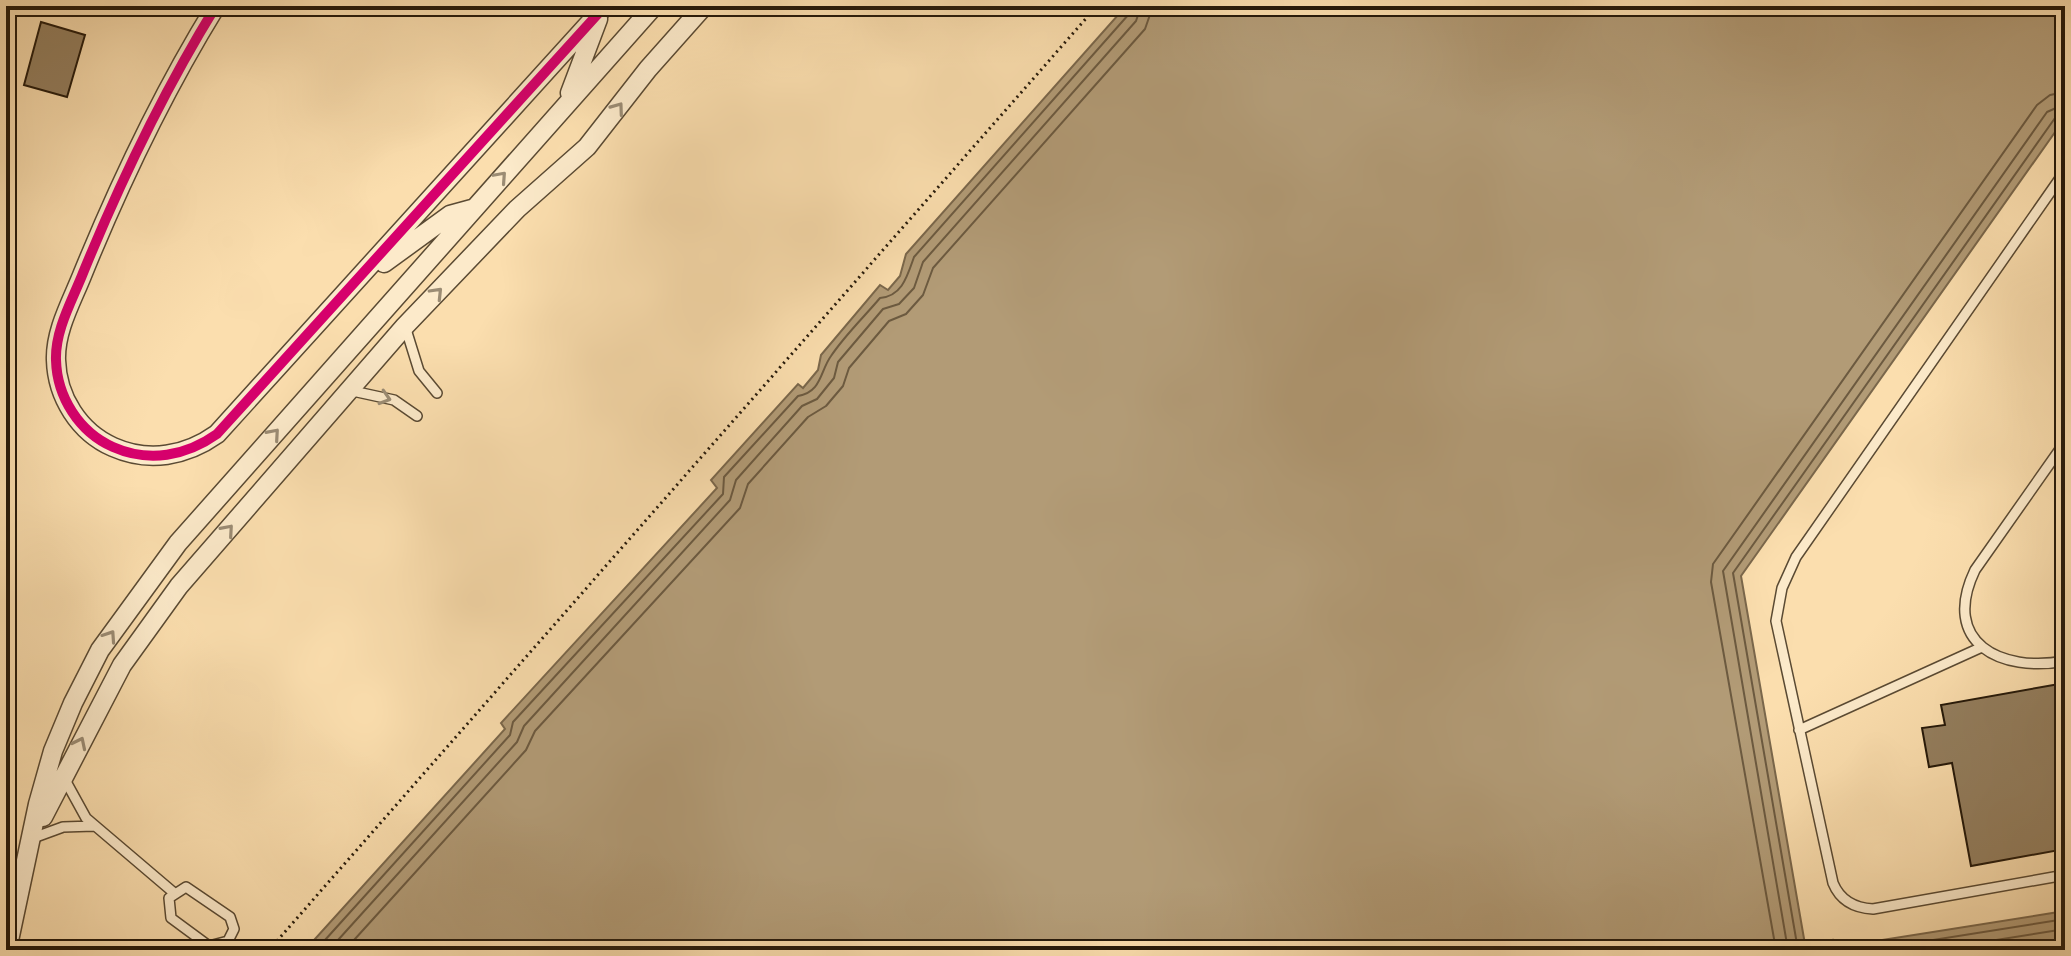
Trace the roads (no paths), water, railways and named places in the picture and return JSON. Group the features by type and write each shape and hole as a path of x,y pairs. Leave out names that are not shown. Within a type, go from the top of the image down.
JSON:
{"street":[{"path":"216,6 145,130 62,326 56,357 67,403 86,429 112,447 142,455 189,450 228,423 603,8"},
{"path":"7,950 38,804 53,751 100,650 132,602 178,543 654,6"},
{"path":"33,838 106,693 158,611 405,326 517,209 587,147 648,69 704,6"},
{"path":"567,103 603,8"},
{"path":"361,277 450,215 472,209"}],"lane":[{"path":"2065,171 1788,572 1776,621 1833,883 1850,903 1873,909 2065,875"},
{"path":"405,326 419,371 437,393"},
{"path":"348,390 394,400 417,416"},
{"path":"2065,442 1985,555 1967,587 1967,624 1982,647 2009,663 2029,666 2065,661"},
{"path":"2055,456 2065,449"},
{"path":"1799,730 1982,647"},
{"path":"64,777 72,799 94,826 173,892"},
{"path":"33,838 63,827 94,826"},
{"path":"186,887 196,890 230,917 234,929 228,941 209,946 171,918 167,905 173,892 186,887"}],"water":[{"path":"1126,6 2065,6 2065,118 1741,576 1806,950 305,950 505,729 501,723 717,488 711,480 798,384 803,388 818,370 821,355 880,285 888,290 900,276 906,254"},
{"path":"2065,911 2065,950 1819,950"}]}
